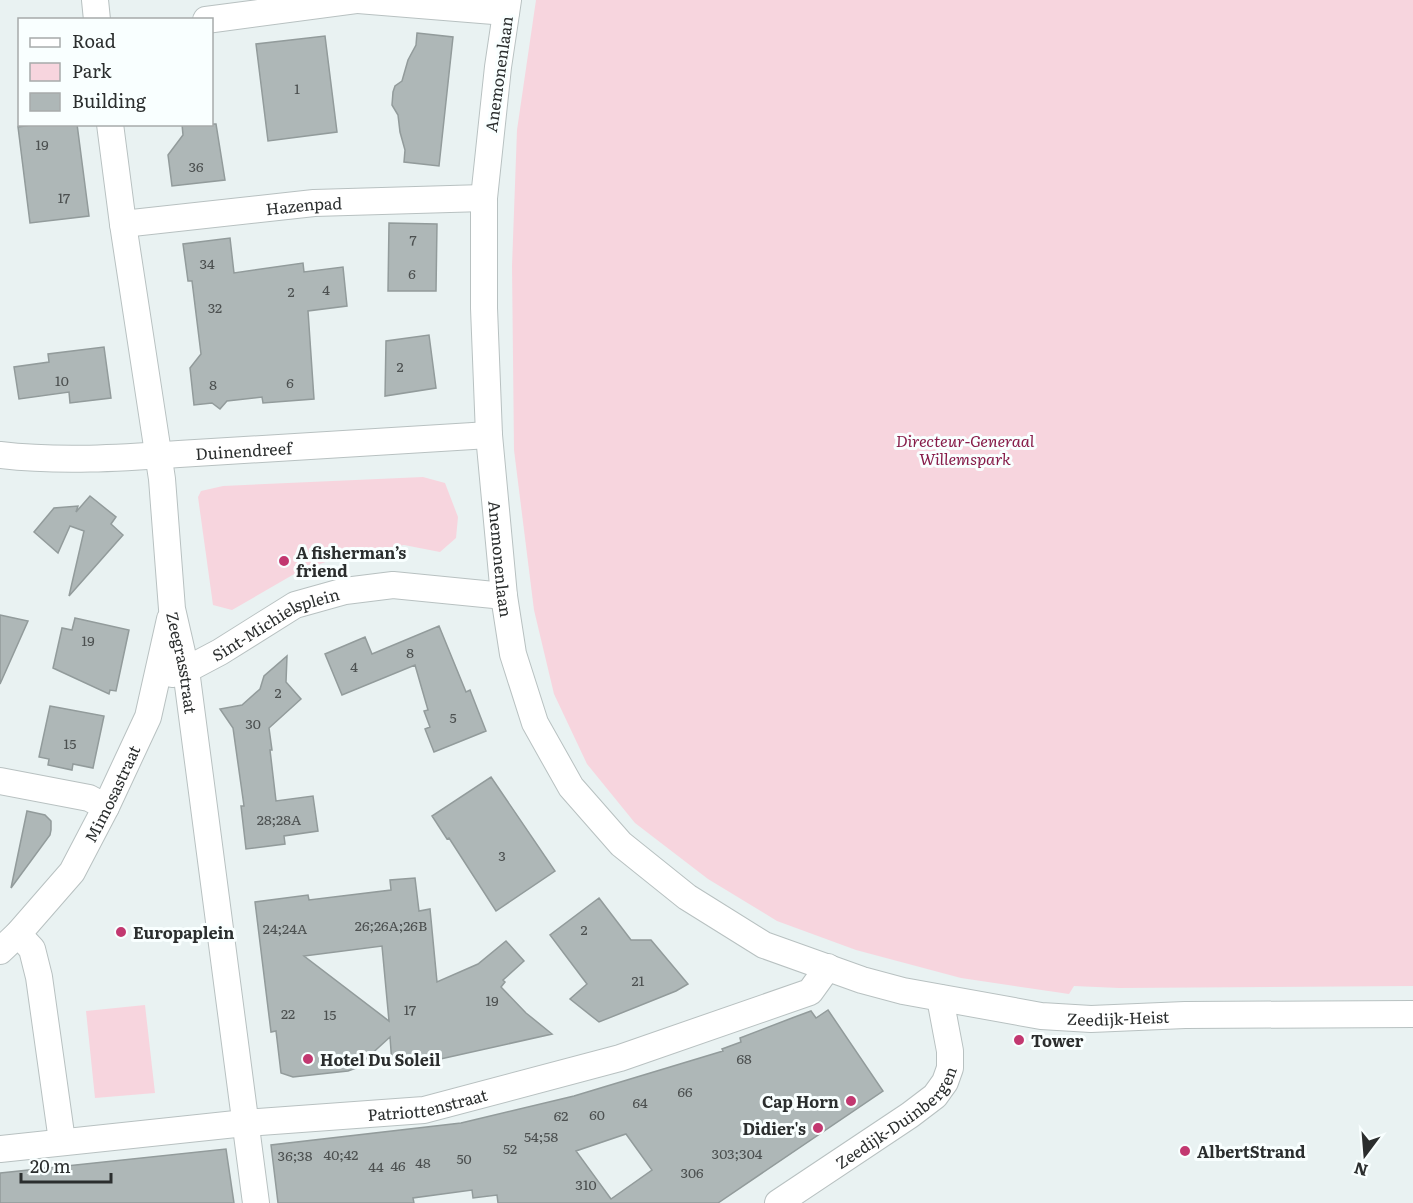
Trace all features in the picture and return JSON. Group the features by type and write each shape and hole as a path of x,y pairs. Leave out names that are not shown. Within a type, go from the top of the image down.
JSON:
{"street":[{"path":"95,0 97,18"},
{"path":"213,19 357,0 507,6"},
{"name":"Anemonenlaan","path":"507,6 490,127 484,198 484,308 489,435 504,596 513,654 535,723 572,787 621,844 687,897 764,945 828,968"},
{"name":"Zeegrasstraat","path":"110,126 158,455 172,609 186,670 256,1203"},
{"name":"Hazenpad","path":"123,224 314,203 484,198"},
{"name":"Duinendreef","path":"0,455 46,459 132,458 489,435"},
{"name":"Sint-Michielsplein","path":"158,679 186,670 220,652 295,605 345,591 393,585 504,596"},
{"name":"Mimosastraat","path":"9,942 72,872 106,807 148,717 172,609"},
{"path":"0,781 89,798 106,807"},
{"path":"9,942 32,949 39,977 62,1141"},
{"name":"Zeedijk-Heist","path":"828,968 903,991 1041,1016 1091,1019 1185,1015 1413,1014"},
{"name":"Patriottenstraat","path":"0,1149 245,1123 424,1110 620,1058 810,992 828,968"},
{"name":"Zeedijk-Duinbergen","path":"778,1203 935,1096 945,1082 950,1068 950,1051 940,998"}],"green space":[{"name":"Directeur-Generaal Willemspark","path":"536,0 1413,0 1413,986 1119,988 1074,986 1069,994 961,978 856,950 777,921 708,879 635,823 587,764 554,694 534,610 514,450 512,266 517,130"},
{"path":"423,477 445,483 458,517 456,538 440,552 404,545 339,557 296,573 232,610 213,605 198,497 201,491 223,486"},
{"path":"145,1005 155,1093 95,1098 86,1011"}],"building":[{"path":"417,33 453,37 439,166 404,162 405,150 398,115 392,105 395,86 402,81 408,60 416,45"},
{"path":"325,36 337,132 268,141 256,44"},
{"path":"216,124 225,180 172,186 168,155 183,135 182,126 213,126"},
{"path":"77,126 89,216 30,223 18,127"},
{"path":"389,223 437,224 436,291 388,291"},
{"path":"230,238 234,273 303,263 304,272 343,267 347,306 308,311 314,399 263,403 262,397 227,401 220,409 212,403 194,405 190,368 201,354 192,281 188,281 183,244"},
{"path":"429,335 436,388 385,396 386,341"},
{"path":"104,347 111,398 70,403 69,392 19,399 14,367 49,362 48,354"},
{"path":"90,496 116,517 111,524 123,535 69,596 84,531 70,526 58,553 34,532 54,508 78,506 76,512"},
{"path":"0,615 28,621 0,684"},
{"path":"75,618 129,630 116,691 110,690 109,694 53,668 62,628 72,630"},
{"path":"439,626 466,692 470,690 486,731 434,752 425,729 430,727 424,711 428,710 415,665 342,695 325,654 365,637 372,654"},
{"path":"287,656 286,682 301,699 269,728 276,801 313,796 318,831 284,836 285,844 246,849 241,806 244,806 233,728 220,709 242,705 260,689 264,676"},
{"path":"50,706 104,716 93,768 73,764 72,770 48,765 49,759 39,757"},
{"path":"491,777 555,871 496,911 449,838 447,839 432,816"},
{"path":"27,811 45,815 51,821 50,835 11,888"},
{"path":"415,878 419,911 430,909 437,982 478,964 506,941 524,961 503,980 505,982 501,987 526,1013 552,1034 436,1060 392,1064 390,1037 356,1068 348,1071 293,1077 281,1073 276,1031 271,1032 255,902 308,895 309,900 391,890 390,880","holes":["382,946 389,1021 304,956"]},
{"path":"599,898 631,940 651,940 688,984 599,1022 570,999 587,984 550,935"},
{"path":"828,1010 883,1091 718,1203 498,1203 497,1195 473,1198 472,1190 413,1198 414,1203 278,1203 271,1145 461,1123 574,1096 723,1051 722,1049 741,1042 740,1038 811,1011 816,1018","holes":["626,1134 652,1170 611,1199 576,1151"]},
{"path":"226,1149 234,1203 0,1203 0,1173"}],"place":[{"name":"A fisherman’s friend","path":"284,561"},
{"name":"Europaplein","path":"121,932"},
{"name":"Tower","path":"1019,1040"},
{"name":"Hotel Du Soleil","path":"308,1059"},
{"name":"Cap Horn","path":"851,1101"},
{"name":"Didier's","path":"818,1128"},
{"name":"AlbertStrand","path":"1185,1151"}]}
